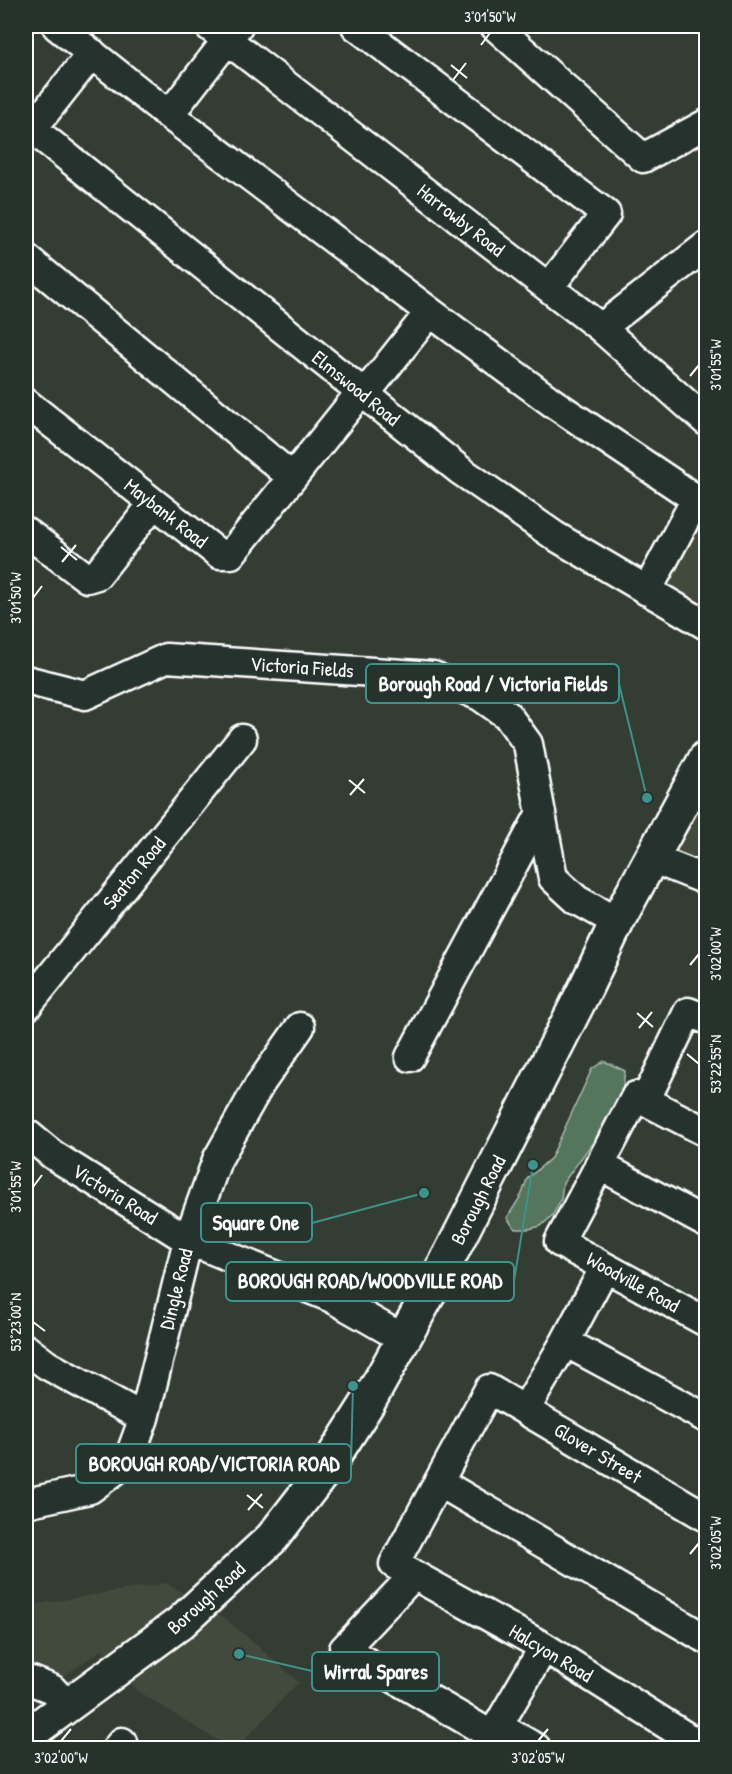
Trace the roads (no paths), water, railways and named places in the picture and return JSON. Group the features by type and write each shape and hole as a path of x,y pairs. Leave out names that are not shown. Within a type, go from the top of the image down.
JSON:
{"highway":[{"name":"Borough Road","path":"26,1736 180,1623 272,1538 327,1467 369,1401 450,1255 617,922 706,758"}],"street":[{"path":"57,26 169,116 553,403 701,492 647,591"},
{"path":"356,26 606,214 549,287"},
{"path":"495,26 643,158 706,124"},
{"path":"169,116 225,30"},
{"name":"Harrowby Road","path":"225,30 601,328 706,422"},
{"path":"28,129 92,53"},
{"name":"Elmswood Road","path":"28,129 461,471 555,536 706,625"},
{"path":"601,328 706,246"},
{"path":"26,258 292,477"},
{"name":"Maybank Road","path":"26,403 219,554 231,554 430,312"},
{"path":"26,532 87,578 97,575 154,503"},
{"name":"Victoria Fields","path":"26,680 85,695 166,658 433,676 480,696 507,715 528,744 553,878 577,900 617,922"},
{"name":"Seaton Road","path":"26,1007 242,740"},
{"path":"410,1057 542,813"},
{"path":"651,858 706,880"},
{"path":"706,1018 688,1012 599,1165 706,1223"},
{"name":"Dingle Road","path":"26,1503 90,1488 128,1461 144,1418 188,1239 217,1160 260,1084 300,1027"},
{"path":"640,1098 706,1132"},
{"name":"Victoria Road","path":"26,1133 53,1155 188,1239 332,1298 404,1339"},
{"name":"Woodville Road","path":"599,1165 560,1242 706,1322"},
{"path":"525,1410 605,1267"},
{"path":"565,1342 706,1418"},
{"path":"26,1349 47,1365 144,1418"},
{"name":"Glover Street","path":"439,1482 489,1389 706,1517"},
{"path":"536,1749 492,1737 344,1649 404,1570 439,1482 706,1639"},
{"name":"Halcyon Road","path":"404,1570 544,1647 704,1749"},
{"path":"492,1737 544,1647"},
{"path":"26,1684 32,1681 52,1689 69,1706"}],"place":[{"name":"Borough Road / Victoria Fields","path":"647,798"},
{"name":"BOROUGH ROAD/WOODVILLE ROAD","path":"533,1165"},
{"name":"Square One","path":"424,1193"},
{"name":"BOROUGH ROAD/VICTORIA ROAD","path":"353,1386"},
{"name":"Wirral Spares","path":"239,1654"}]}
